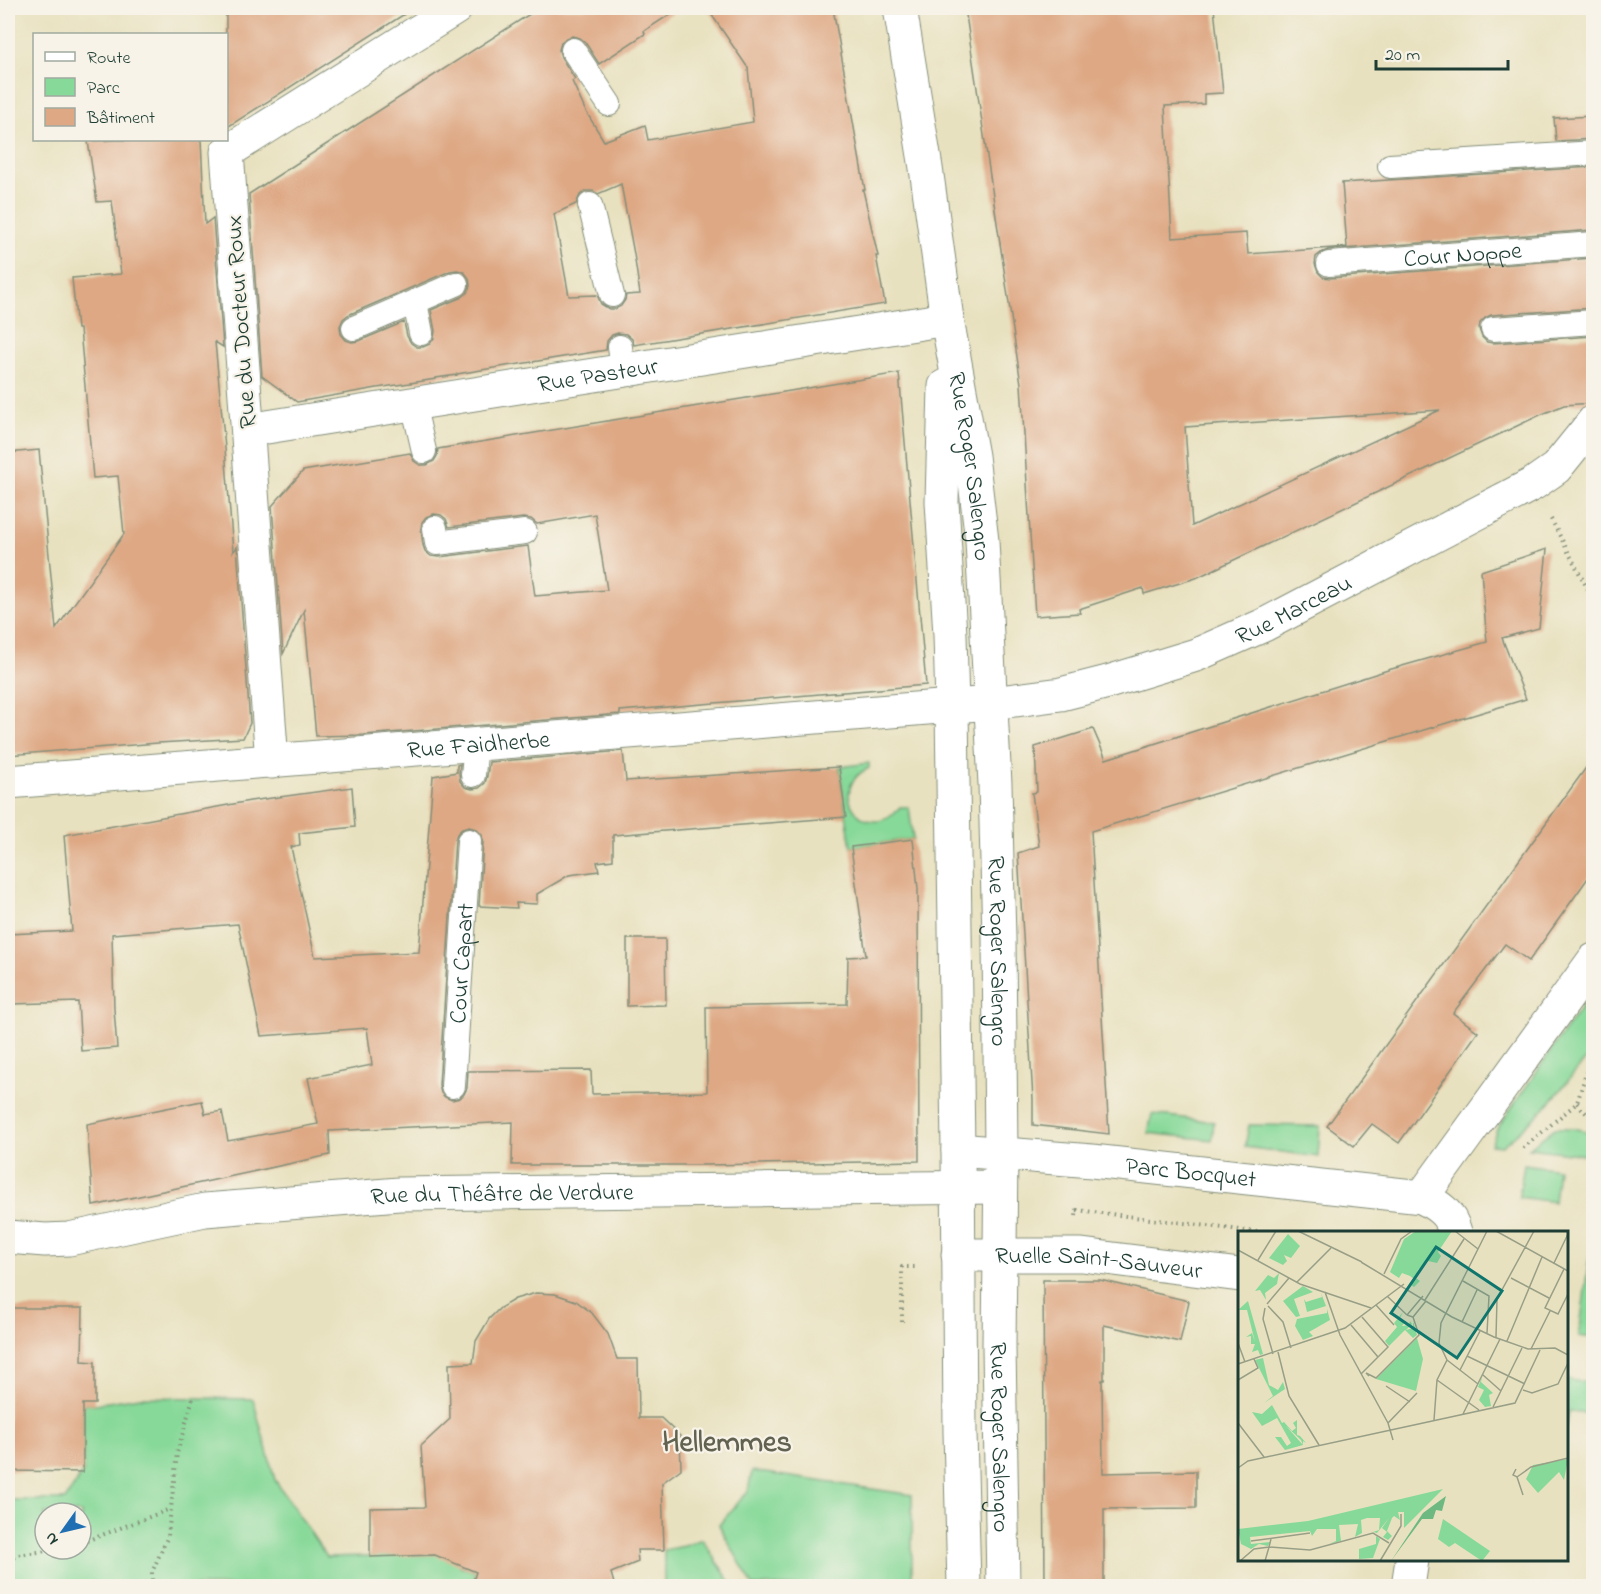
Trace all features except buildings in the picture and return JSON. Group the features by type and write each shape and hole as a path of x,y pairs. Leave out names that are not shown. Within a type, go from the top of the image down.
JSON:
{"street":[{"name":"Rue du Docteur Roux","path":"272,762 227,152 456,8"},
{"name":"Rue Roger Salengro","path":"900,8 926,168 946,319 972,456 982,541 992,703 999,938 999,1347 1002,1587"},
{"name":"Rue Pasteur","path":"248,429 621,359 946,319"},
{"name":"Rue Roger Salengro","path":"946,319 942,502 952,706 960,1432 964,1587"},
{"name":"Rue Marceau","path":"952,706 1061,694 1108,682 1196,655 1264,625 1533,484 1556,468 1593,421"},
{"name":"Rue Faidherbe","path":"8,782 272,762 475,759 952,706"},
{"path":"1422,1197 1593,960"},
{"name":"Parc Bocquet","path":"958,1150 1422,1197 1441,1208 1450,1219 1454,1231"},
{"name":"Rue du Théâtre de Verdure","path":"8,1237 69,1239 205,1210 399,1194 1000,1187"},
{"name":"Ruelle Saint-Sauveur","path":"958,1255 1082,1255 1238,1275"},
{"path":"1408,1587 1412,1561"}],"lane":[{"path":"573,50 609,104"},
{"path":"1390,166 1593,153"},
{"path":"590,205 612,295"},
{"name":"Cour Noppe","path":"1329,264 1593,244"},
{"path":"354,328 456,284"},
{"path":"415,302 421,333"},
{"path":"1493,329 1593,322"},
{"path":"424,451 426,394"},
{"path":"435,528 437,543 525,532"},
{"name":"Cour Capart","path":"453,1086 469,841"}],"path":[{"path":"1533,484 1593,601"},
{"path":"1523,1148 1577,1103 1587,1070 1593,1064"},
{"path":"1577,1103 1593,1122"},
{"path":"902,1322 902,1267 923,1267"},
{"path":"152,1587 152,1572 168,1536 177,1453 193,1398"},
{"path":"93,1538 171,1509"},
{"path":"8,1560 18,1555 33,1553"}],"green space":[{"path":"869,763 869,768 856,777 850,789 850,800 855,811 864,818 875,821 887,818 900,807 909,807 913,839 851,847 839,767"},
{"path":"1593,990 1593,1053 1527,1125 1502,1146 1491,1145 1497,1129"},
{"path":"1152,1114 1214,1122 1212,1140 1148,1133"},
{"path":"1249,1125 1320,1126 1318,1157 1245,1147"},
{"path":"1555,1128 1573,1128 1593,1133 1593,1156 1529,1148"},
{"path":"1524,1164 1558,1169 1554,1202 1519,1197"},
{"path":"1589,1259 1593,1264 1593,1338 1579,1336"},
{"path":"1568,1380 1593,1383 1594,1414 1569,1411 1568,1418"},
{"path":"140,1397 253,1399 275,1480 327,1557 459,1554 460,1566 476,1572 471,1586 8,1586 8,1500 65,1500 83,1472 83,1404"},
{"path":"752,1471 912,1495 912,1586 753,1586 719,1525 748,1491"},
{"path":"702,1539 733,1586 664,1586 664,1550 685,1546"}],"district":[{"name":"Hellemmes","path":"727,1441"}]}
